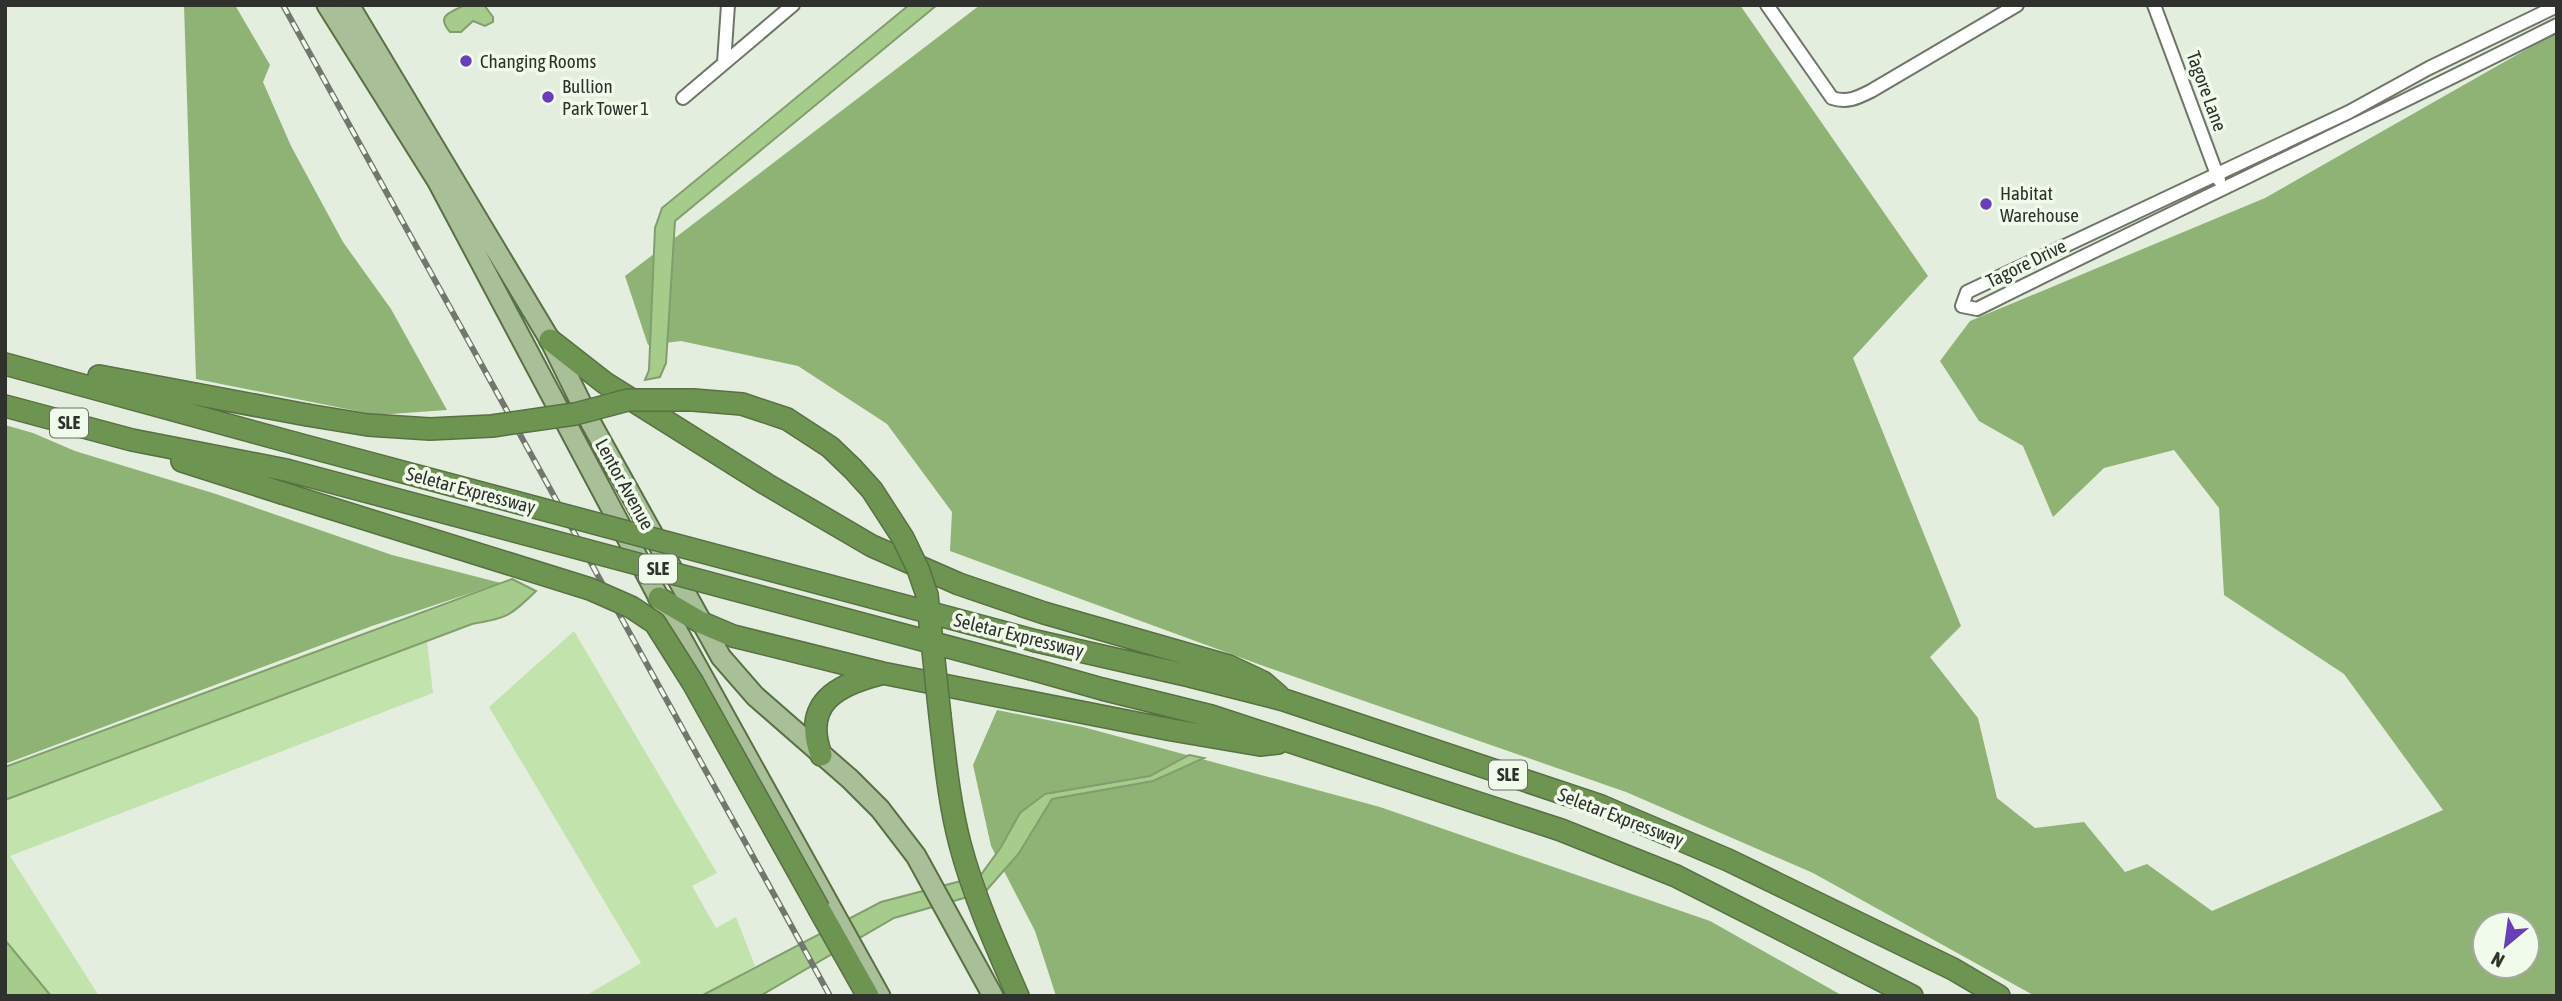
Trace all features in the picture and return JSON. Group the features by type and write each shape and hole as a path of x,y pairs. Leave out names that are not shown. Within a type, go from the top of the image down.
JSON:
{"highway":[{"path":"550,340 606,383 766,484 872,546 960,584 1044,613 1229,666 1263,682 1284,700"},
{"name":"Seletar Expressway","path":"5,364 1036,641 1284,700 1601,806 1728,860 1953,969 1999,996"},
{"path":"67,380 89,375 103,376 368,425 430,429 492,426 575,414 628,400 718,401 766,411 806,430 830,447 872,490 918,569 927,595 945,758 960,843 981,909 1018,996"},
{"name":"Seletar Expressway","path":"5,405 132,440 286,470 1211,716 1290,740 1561,830 1676,876 1912,996"},
{"path":"132,440 186,463 590,589 631,607 655,623 693,683 853,958 869,996"},
{"path":"659,598 700,622 733,636 883,673 1252,744 1271,745 1290,740"},
{"path":"821,755 815,726 821,706 838,688 883,673"}],"main road":[{"name":"Lentor Avenue","path":"327,5 438,182 569,432 831,908 853,958 880,996"},
{"name":"Lentor Avenue","path":"349,5 462,192 492,248 550,340 591,423 721,657 740,681 867,795 892,824 916,856 993,996"},
{"path":"569,432 591,423"}],"street":[{"path":"724,63 728,5"},
{"path":"683,98 793,5"},
{"path":"1767,5 1832,98 1841,101 1854,99 1871,91 2017,5"},
{"name":"Tagore Lane","path":"2154,5 2224,190"},
{"name":"Tagore Drive","path":"2557,6 2429,68 2349,112 1967,292 1962,306 1977,309 2170,213 2376,117 2557,25"}],"shaded area":[{"path":"184,5 235,5 270,65 263,82 291,146 343,242 391,309 447,410 377,415 196,379"},
{"path":"464,5 484,5 493,17 493,22 485,26 473,21 461,32 450,32 444,21 445,17"},
{"path":"909,5 937,5 675,221 666,363 660,377 645,380 649,370 655,228 662,208"},
{"path":"980,5 1740,5 1928,276 1853,358 1961,626 1930,657 1978,718 1997,798 2035,828 2084,822 2125,872 2147,864 2212,911 2443,810 2344,674 2224,595 2219,508 2174,450 2104,468 2053,517 2023,446 1979,421 1940,361 1970,321 2265,198 2557,32 2557,996 2035,996 1813,873 1626,792 1269,668 950,551 952,512 887,424 798,366 681,341 648,345 625,276"},
{"path":"5,425 33,433 75,451 216,494 392,555 501,583 372,626 5,764"},
{"path":"512,579 536,591 514,611 501,618 472,624 5,800 5,767"},
{"path":"574,631 717,873 692,886 716,928 736,917 755,966 701,996 585,996 641,963 489,707"},
{"path":"427,641 433,693 10,856 99,996 51,996 5,940 5,800"},
{"path":"997,710 1083,727 1380,807 1710,921 1843,996 1056,996 1035,931 991,846 973,765"},
{"path":"1189,755 1204,758 1153,781 1052,799 1019,853 985,892 894,918 760,996 701,996 881,902 980,876 1001,847 1020,813 1045,794 1150,776"},
{"path":"5,940 51,996 5,996"}],"railway":[{"path":"283,5 830,996"}],"place":[{"name":"Changing Rooms","path":"466,61"},
{"name":"Bullion Park Tower 1","path":"548,97"},
{"name":"Habitat Warehouse","path":"1986,204"}]}
